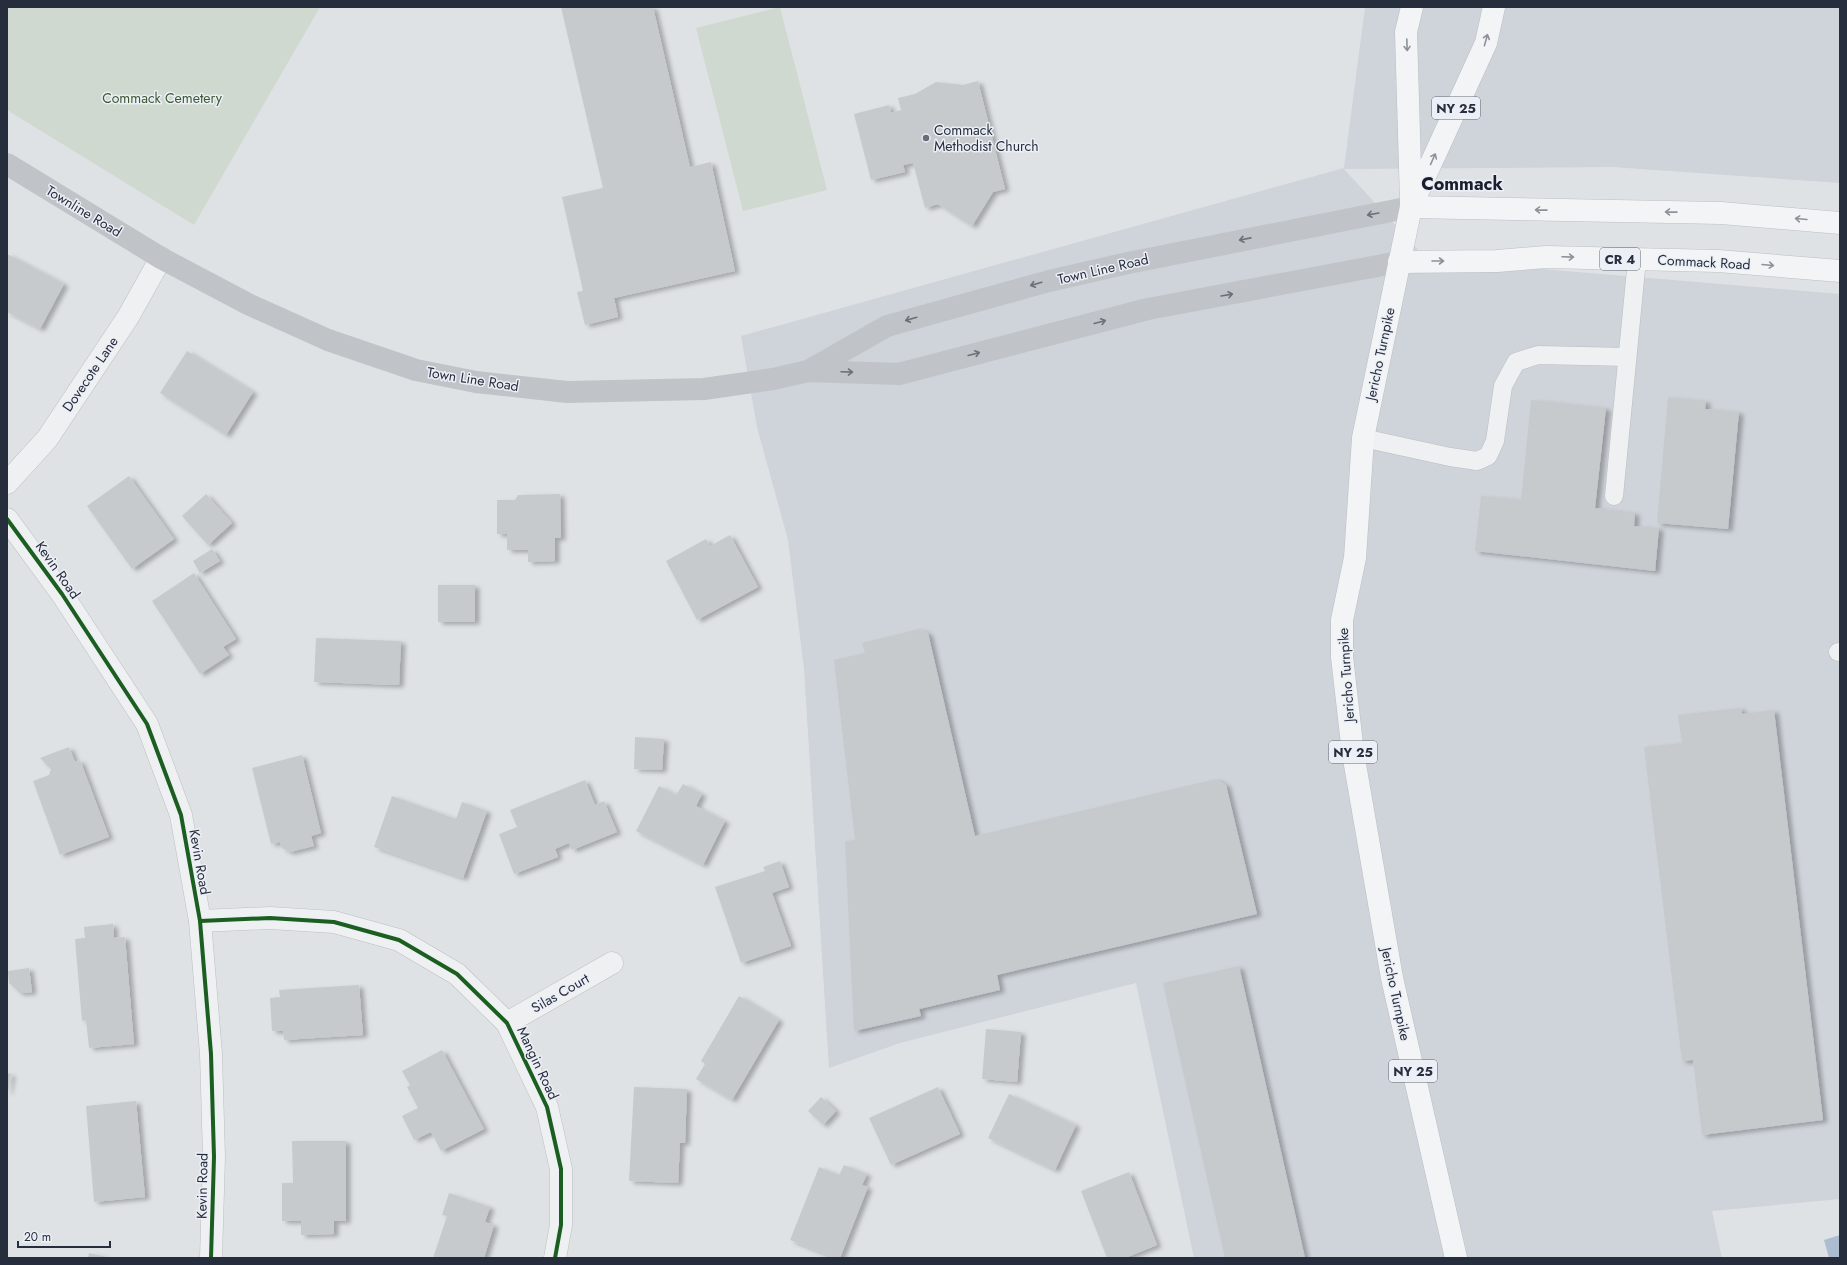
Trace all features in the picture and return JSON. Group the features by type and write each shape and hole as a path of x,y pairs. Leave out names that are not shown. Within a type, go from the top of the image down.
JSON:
{"main road":[{"name":"Jericho Turnpike","path":"1411,207 1406,32 1412,7"},
{"name":"Jericho Turnpike","path":"1456,1258 1392,978 1353,754 1343,664 1342,620 1355,558 1363,438 1411,207 1486,43 1494,7"},
{"name":"Townline Road","path":"7,164 161,258"},
{"name":"CR 4","path":"1411,207 1721,213 1840,223"},
{"name":"Town Line Road","path":"808,371 887,326 1049,281 1143,260 1411,207"},
{"name":"Commack Road","path":"1399,262 1497,261 1546,257 1718,261 1840,271"},
{"name":"Town Line Road","path":"161,258 248,304 328,340 416,370 476,382 568,392 704,389 773,379 808,371 899,374 1148,309 1399,262"}],"street":[{"name":"Dovecote Lane","path":"7,483 47,439 128,317 161,258"},
{"name":"Kevin Road","path":"7,519 62,594 146,724 181,815 200,921 211,1054 214,1141 211,1258"},
{"name":"Mangin Road","path":"200,921 270,918 334,922 399,940 457,974 507,1023 548,1107 561,1169 561,1225 555,1258"},
{"name":"Silas Court","path":"507,1023 612,963"}],"lane":[{"path":"1614,496 1637,259"},
{"path":"1363,438 1450,457 1477,461 1488,456 1495,441 1503,386 1516,362 1538,355 1627,357"}],"shaded area":[{"path":"1365,7 1840,7 1840,183 1612,167 1344,169 1429,262 1505,266 1840,294 1840,1199 1712,1211 1722,1258 1194,1258 1136,983 900,1043 829,1068 804,669 788,540 757,427 741,336 1344,168"}],"green space":[{"name":"Commack Cemetery","path":"7,7 320,7 194,225 7,110"},
{"path":"780,7 827,190 743,211 696,28"}],"water":[{"path":"1840,1235 1840,1258 1829,1258 1824,1240"}],"building":[{"path":"561,7 653,7 690,167 711,162 735,271 614,298 618,317 585,325 577,292 583,291 562,197 603,188"},
{"name":"Commack Methodist Church","path":"978,81 1005,189 993,192 972,226 938,204 925,208 913,163 903,165 905,172 871,180 854,114 889,105 891,113 901,110 898,98 915,94 936,82 963,85"},
{"path":"7,254 64,284 40,329 7,312"},
{"path":"187,351 253,392 226,435 160,393"},
{"path":"1668,397 1706,401 1705,409 1739,412 1728,529 1657,523"},
{"path":"1531,400 1606,408 1595,508 1635,513 1634,526 1659,528 1655,571 1475,551 1481,496 1521,500"},
{"path":"129,476 174,539 132,569 87,506"},
{"path":"206,494 232,523 208,545 182,516"},
{"path":"560,494 561,538 555,538 555,561 528,562 528,550 507,550 507,534 497,534 497,500 515,500 518,495"},
{"path":"730,535 758,587 697,620 666,561 706,539 710,546"},
{"path":"212,549 220,561 200,573 193,561"},
{"path":"194,573 236,639 223,647 229,655 200,674 152,601"},
{"path":"438,585 475,585 475,622 438,622"},
{"path":"919,629 928,633 975,836 1216,779 1226,785 1257,914 997,975 1000,990 919,1009 921,1016 854,1031 845,841 855,840 834,660 865,653 862,643"},
{"path":"316,638 401,641 399,685 314,682"},
{"path":"1741,708 1742,714 1774,710 1823,1120 1702,1135 1693,1060 1682,1061 1644,747 1682,743 1678,715"},
{"path":"635,737 664,739 662,770 634,769"},
{"path":"69,747 75,762 80,760 109,837 60,855 33,781 49,775 51,769 40,758"},
{"path":"302,755 321,833 311,836 314,846 290,852 282,848 280,842 271,844 252,768"},
{"path":"585,780 595,805 604,801 617,832 572,850 569,843 555,849 558,857 514,874 499,834 517,827 510,810"},
{"path":"683,784 702,794 696,806 725,821 703,865 636,831 659,786 676,795"},
{"path":"392,796 456,819 462,802 487,811 463,878 374,847"},
{"path":"780,861 789,887 772,893 791,946 741,963 715,887 765,871 763,867"},
{"path":"113,924 114,938 125,937 134,1044 89,1048 86,1020 82,1021 75,939 85,938 84,927"},
{"path":"1239,966 1305,1258 1225,1258 1163,983"},
{"path":"29,968 32,992 20,993 9,983 8,971"},
{"path":"359,985 363,1035 284,1040 283,1031 272,1031 270,998 280,997 279,990"},
{"path":"739,996 779,1020 732,1100 696,1079 705,1064 701,1061"},
{"path":"986,1029 1021,1032 1017,1082 982,1079"},
{"path":"442,1050 484,1129 441,1151 431,1132 414,1140 402,1116 418,1108 407,1087 410,1085 402,1071"},
{"path":"7,1073 11,1074 8,1092 7,1092"},
{"path":"634,1087 687,1089 685,1143 680,1143 678,1183 629,1181"},
{"path":"938,1087 960,1134 891,1165 869,1118"},
{"path":"1009,1094 1076,1125 1055,1170 988,1138"},
{"path":"821,1097 836,1111 823,1125 808,1111"},
{"path":"136,1101 145,1197 94,1202 86,1106"},
{"path":"292,1141 346,1141 346,1221 334,1221 334,1234 301,1235 301,1221 282,1221 282,1183 293,1183"},
{"path":"844,1165 867,1174 862,1185 868,1187 840,1258 835,1258 790,1240 819,1167 839,1175"},
{"path":"1129,1172 1157,1245 1125,1258 1107,1258 1081,1191"},
{"path":"449,1193 490,1207 485,1222 494,1225 484,1258 433,1258 447,1216 442,1215"},
{"path":"89,1253 106,1257 106,1258 88,1258"}],"cycle path":[{"path":"7,519 62,594 147,724 181,815 200,921 211,1054 214,1157 211,1258"},
{"path":"200,921 270,918 334,922 399,940 457,974 507,1023 547,1107 561,1169 561,1225 555,1258"}],"place":[{"name":"Commack Methodist Church","path":"926,138"}],"district":[{"name":"Commack","path":"1462,184"}]}
